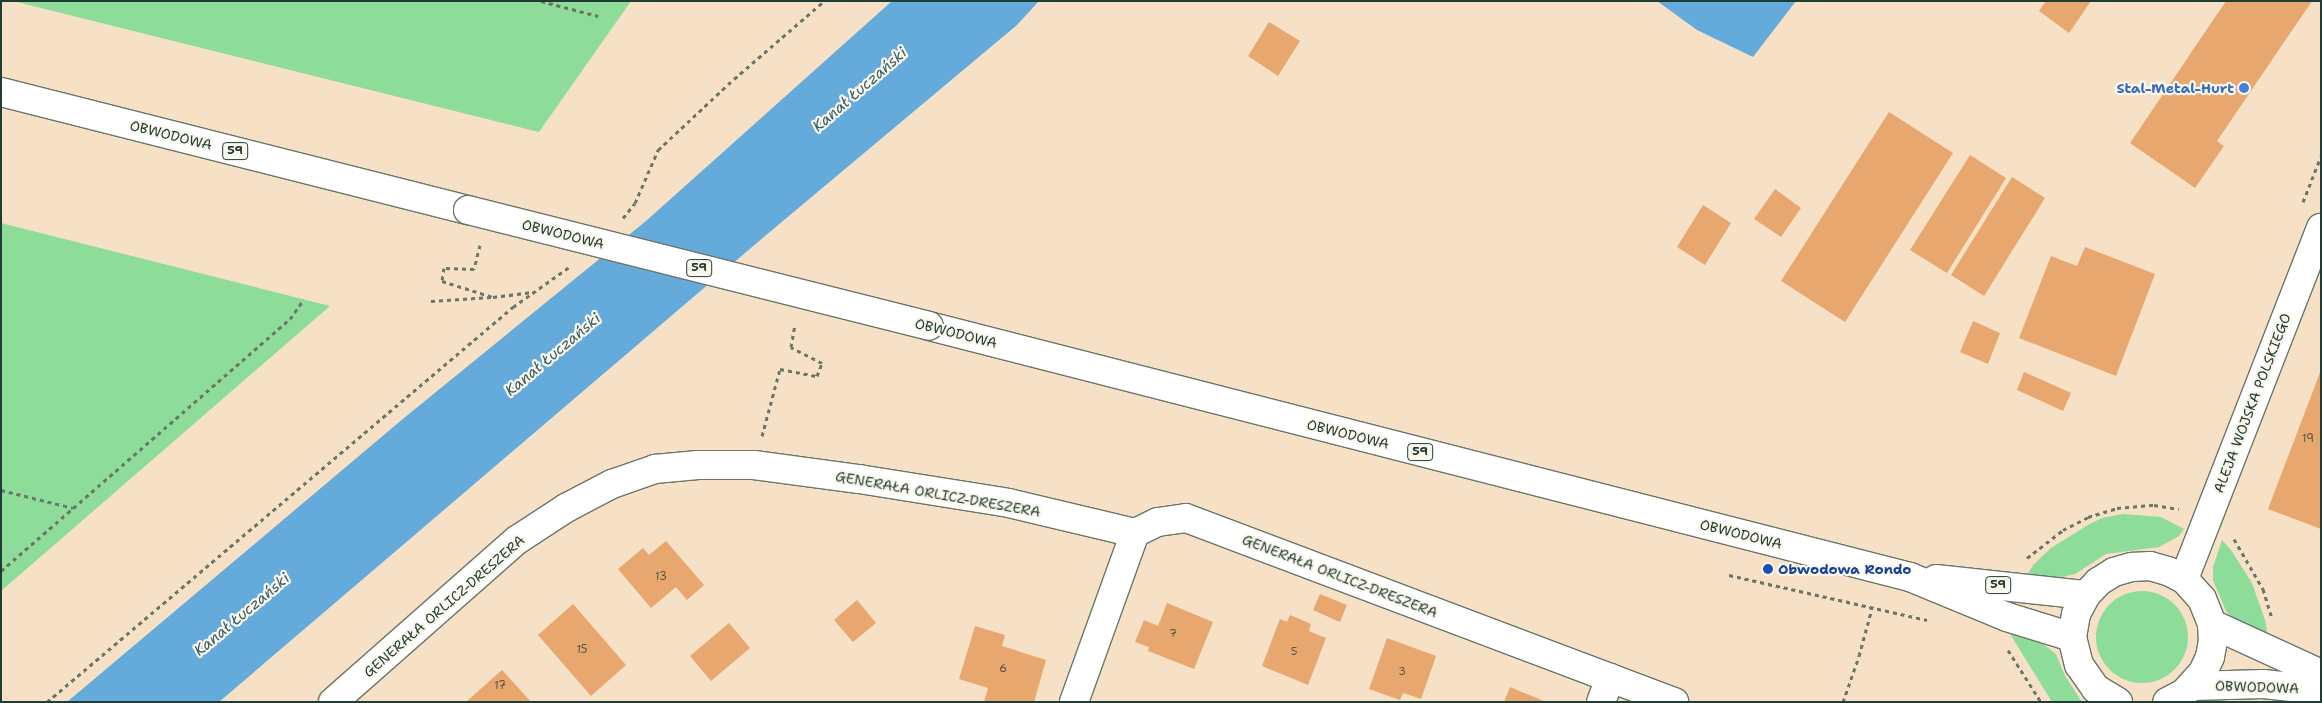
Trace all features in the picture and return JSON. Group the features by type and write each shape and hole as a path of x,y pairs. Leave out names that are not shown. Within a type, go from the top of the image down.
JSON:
{"main road":[{"name":"OBWODOWA","path":"1,92 930,326 1910,577 2086,595"},
{"name":"ALEJA WOJSKA POLSKIEGO","path":"2184,579 2321,228"},
{"name":"GENERAŁA ORLICZ-DRESZERA","path":"333,702 517,540 566,508 612,484 655,469 698,465 754,465 1008,503 1135,533 1158,522 1186,518 1606,690 1674,702"},
{"path":"1074,702 1135,533"},
{"path":"2103,697 2078,665 2072,636 2076,614 2086,595 2098,582 2114,572 2132,567 2150,566 2168,571 2184,579 2202,599 2212,624 2210,657 2203,672 2193,686 2167,702"},
{"name":"OBWODOWA","path":"1910,577 2007,618 2072,636"},
{"name":"OBWODOWA","path":"2212,624 2321,674"},
{"name":"OBWODOWA","path":"2193,686 2263,684 2321,690"}],"path":[{"path":"541,1 598,16"},
{"path":"618,225 635,203 658,150 734,79 824,1"},
{"path":"481,240 474,269 444,268 442,281 493,297"},
{"path":"47,702 371,426 535,291 576,261"},
{"path":"431,301 471,300 535,291"},
{"path":"1,571 290,319 304,299"},
{"path":"754,465 780,369 817,376 822,363 790,347 796,319"},
{"path":"1,490 74,508"},
{"path":"2232,533 2263,589 2272,622"},
{"path":"1729,576 1931,621"},
{"path":"1842,702 1859,656 1872,608"}],"green space":[{"path":"13,1 631,1 539,132"},
{"path":"1,223 330,306 1,591"},
{"path":"2123,514 2161,517 2184,529 2179,536 2159,547 2106,554 2075,574 2058,578 2027,576 2033,565 2051,548 2102,518"},
{"path":"2222,540 2231,550 2252,583 2265,620 2266,639 2233,619 2226,611 2213,580 2213,567"},
{"path":"2142,591 2159,595 2174,605 2184,620 2188,637 2184,654 2174,669 2159,679 2142,683 2125,679 2110,669 2100,654 2096,637 2100,620 2110,605 2125,595"},
{"path":"2024,630 2056,654 2065,676 2082,702 2052,702 2010,634"}],"water":[{"name":"Kanał Łuczański","path":"892,1 1039,1 1017,25 752,247 219,702 67,702 404,418 646,221"},
{"path":"1657,1 1796,1 1753,57 1697,30"}],"building":[{"path":"2046,1 2091,1 2069,33 2039,11"},
{"path":"2226,1 2312,1 2217,141 2224,146 2195,188 2130,143"},
{"path":"1269,22 1300,41 1278,76 1248,56"},
{"path":"1889,112 1953,153 1845,322 1781,281"},
{"path":"1970,155 2006,178 1947,273 1910,250"},
{"path":"2012,177 2045,198 1984,296 1951,275"},
{"path":"1775,189 1801,208 1781,237 1754,219"},
{"path":"1703,205 1731,223 1705,265 1677,247"},
{"path":"2085,247 2155,274 2116,376 2019,338 2051,256 2077,266"},
{"path":"1973,321 2000,333 1988,364 1960,352"},
{"path":"2321,370 2321,529 2268,509"},
{"path":"2024,372 2071,393 2063,411 2017,390"},
{"path":"666,541 704,585 687,600 676,587 651,608 618,569 643,548 649,555"},
{"path":"1320,594 1347,605 1340,622 1313,610"},
{"path":"857,600 876,623 853,642 834,620"},
{"path":"1167,603 1213,622 1194,669 1148,651 1149,647 1135,642 1144,620 1158,626"},
{"path":"573,604 626,665 591,696 538,635"},
{"path":"1290,615 1311,624 1309,631 1326,638 1308,685 1262,666 1280,619 1287,622"},
{"path":"729,623 750,648 711,681 690,656"},
{"path":"975,626 1005,635 1002,646 1046,660 1034,702 984,702 988,688 959,679"},
{"path":"1387,638 1436,656 1421,699 1403,693 1400,700 1369,689"},
{"path":"502,670 531,702 466,702"},
{"path":"1510,687 1546,702 1504,702"}],"place":[{"name":"Stal-Metal-Hurt","path":"2244,88"},
{"name":"Obwodowa Rondo","path":"1768,569"}]}
